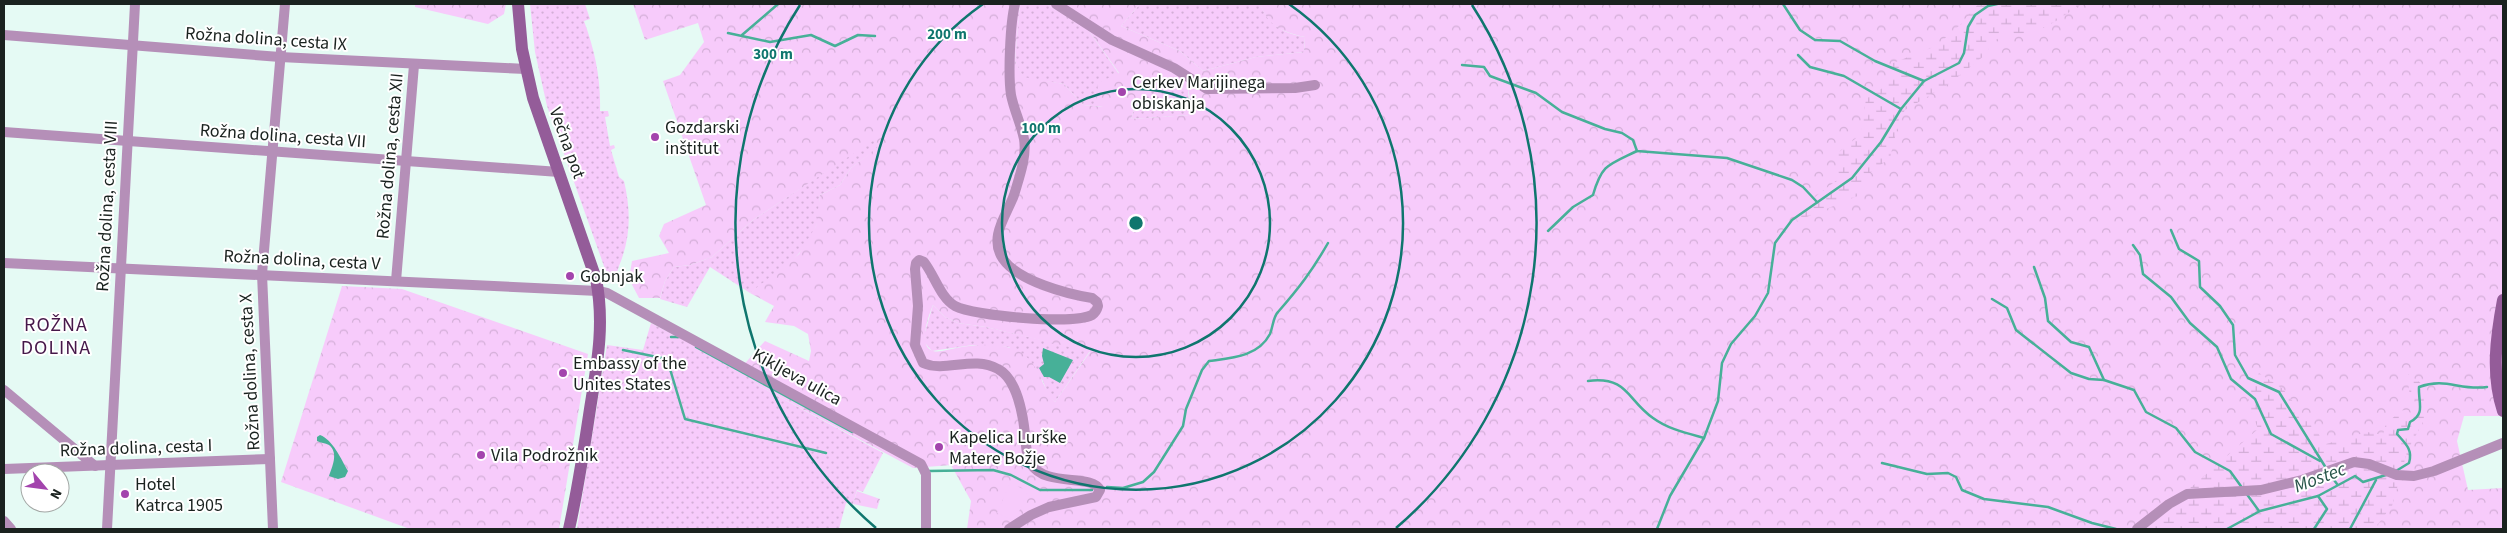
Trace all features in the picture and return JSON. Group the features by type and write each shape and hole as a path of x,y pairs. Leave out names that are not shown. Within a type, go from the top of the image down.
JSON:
{"main road":[{"name":"Večna pot","path":"518,4 526,69 533,98 598,290 601,318 599,350 569,529"},
{"path":"2503,300 2497,336 2496,368 2503,411"}],"street":[{"name":"Rožna dolina, cesta VIII","path":"106,529 135,4"},
{"name":"Rožna dolina, cesta X","path":"272,529 262,274 284,4"},
{"path":"1009,529 1031,515 1049,507 1096,497 1100,490 1093,483 1054,479 1036,470 1031,464 1026,450 1024,426 1018,400 1008,379 999,369 979,364 966,363 936,367 923,363 915,345 918,306 915,269 919,260 924,262 947,299 960,308 982,313 1024,319 1082,318 1092,315 1098,306 1098,302 1092,298 1052,289 1036,282 1004,260 999,250 1000,225 1014,193 1024,155 1024,140 1011,92 1015,4"},
{"path":"1056,4 1112,40 1174,68 1207,89 1295,88 1315,85"},
{"name":"Rožna dolina, cesta IX","path":"4,35 280,57 526,69"},
{"name":"Rožna dolina, cesta XII","path":"396,281 414,65"},
{"name":"Rožna dolina, cesta VII","path":"4,132 559,172"},
{"name":"Rožna dolina, cesta V","path":"4,262 598,290"},
{"name":"Kikljeva ulica","path":"598,290 700,342 921,464 926,474 926,529"},
{"path":"4,390 90,459 95,466"},
{"path":"2137,529 2170,504 2188,494 2261,490 2302,480 2354,462 2368,464 2397,475 2421,475 2503,443"},
{"name":"Rožna dolina, cesta I","path":"4,469 110,467 270,459"},
{"path":"4,521 11,529"}],"green space":[{"path":"415,4 506,4 504,14 488,24 415,7"},
{"path":"530,4 585,4 590,19 584,21 596,65 600,111 608,111 609,116 605,117 610,146 614,145 615,148 611,150 619,177 624,181 629,213 626,245 617,273 610,283 547,106 535,52"},
{"path":"633,4 1020,4 1015,61 1023,77 1064,84 1083,105 1103,107 1097,99 1098,83 1119,73 1087,28 1046,4 1140,4 1121,26 1180,51 1203,71 1256,57 1304,52 1305,37 1277,27 1268,18 1260,4 2503,4 2503,416 2464,416 2457,441 2468,490 2503,488 2503,529 967,529 971,501 951,465 913,468 759,386 740,369 765,341 809,361 811,351 808,334 794,326 765,322 774,306 750,293 799,254 816,226 820,195 840,185 851,168 877,148 874,140 753,220 712,257 690,265 674,267 665,281 660,298 639,298 629,279 632,261 669,253 659,236 664,224 706,205 663,81 680,75 704,42 698,23 645,40","holes":["1145,77 1188,89 1190,98 1184,102 1184,107 1190,108 1190,115 1131,119 1136,103 1150,91","933,305 945,317 958,323 986,327 1090,352 1055,402 1046,390 1032,363 1027,357 1013,349 997,345 980,345 939,352 928,348 925,337"]},
{"path":"1020,4 1046,4 1087,28 1119,74 1101,101 1104,107 1083,105 1064,84 1023,78 1015,61"},
{"path":"1140,4 1260,4 1268,18 1278,27 1284,31 1305,37 1304,52 1256,57 1203,71 1180,51 1121,26"},
{"path":"1978,4 2082,4 2055,22 2035,32 2014,36 2004,34 1993,42 1985,55 1949,84 1905,110 1899,120 1890,158 1871,172 1860,195 1797,221 1794,213 1837,180 1838,153 1861,134 1867,92 1881,89 1889,78 1888,65 1936,46 1960,25"},
{"path":"1144,77 1188,89 1190,115 1131,119 1136,103 1149,91"},
{"path":"874,139 878,148 851,168 840,185 820,195 816,226 805,247 769,279 750,293 710,267 687,307 660,299 665,281 674,267 690,265 712,257 753,220"},
{"path":"342,286 402,289 588,354 559,529 410,529 281,482"},
{"path":"933,305 945,317 958,323 986,327 1090,351 1055,402 1048,395 1043,381 1009,347 973,345 932,351 925,343 925,332"},
{"path":"651,323 740,369 759,386 883,453 863,492 857,490 853,504 846,503 839,529 577,529 607,345 643,350"},
{"path":"2259,373 2283,389 2326,444 2367,432 2383,435 2386,423 2403,410 2411,413 2416,401 2409,391 2408,374 2422,384 2427,402 2424,420 2407,452 2392,506 2374,529 2143,529 2258,429 2246,396"},
{"path":"1010,483 1028,491 1015,521 997,513"},
{"path":"857,491 880,499 877,509 853,504"}],"shaded area":[{"path":"1043,348 1073,360 1060,383 1049,377 1044,377 1039,368 1044,364"},
{"path":"320,435 333,445 348,471 345,477 338,479 329,476 334,460 334,452 329,445 317,441 317,437"}],"waterway":[{"path":"742,35 778,4"},
{"path":"1783,4 1800,30 1815,40 1840,41 1875,61 1924,81"},
{"path":"1657,529 1670,496 1704,438 1718,401 1722,363 1731,344 1755,316 1768,293 1775,243 1792,220 1852,178 1881,142 1901,109 1924,81 1959,63 1964,53 1968,27 1975,15 1988,6 1997,4"},
{"path":"728,33 770,42 811,35 835,46 858,35 875,36"},
{"path":"1798,55 1810,67 1844,76 1901,109"},
{"path":"1462,65 1484,67 1490,76 1536,93 1562,112 1605,129 1622,133 1633,140 1637,151 1727,158 1792,180 1803,187 1817,202"},
{"path":"1548,231 1573,207 1593,195 1603,171 1619,159 1637,151"},
{"path":"2171,230 2179,249 2199,261 2200,287 2220,306 2233,325 2235,355 2248,378 2279,392 2326,468"},
{"path":"1107,487 1123,488 1143,482 1154,472 1183,426 1186,409 1202,370 1209,361 1243,355 1258,348 1265,342 1270,334 1276,314 1305,279 1328,243"},
{"path":"2133,245 2140,255 2143,274 2171,297 2190,323 2217,347 2231,379 2255,399 2271,434 2320,461"},
{"path":"2034,267 2045,298 2048,321 2071,342 2089,347 2104,380 2134,390 2146,412 2176,428 2195,452 2230,471 2243,489"},
{"path":"1992,299 2007,308 2016,330 2071,373 2089,379 2104,380"},
{"path":"671,337 679,337"},
{"path":"696,347 852,432"},
{"path":"623,350 667,359 685,419 826,453"},
{"path":"1588,381 1601,380 1611,382 1626,391 1644,411 1659,422 1677,430 1704,438"},
{"name":"Mostec","path":"2396,471 2409,463 2409,451 2406,444 2397,434 2398,430 2408,429 2410,422 2415,419 2420,411 2419,387 2437,383 2477,388 2487,387"},
{"path":"1882,463 1927,474 1948,473 1956,477 1962,490 1984,499 2048,507 2092,523 2116,529"},
{"path":"929,471 993,470 1011,475 1040,490 1092,490"},
{"path":"2329,473 2337,484"},
{"name":"Mostec","path":"2227,529 2260,511 2318,496 2355,476 2363,482 2386,475"},
{"path":"2350,529 2376,480"},
{"path":"2246,493 2259,511"},
{"path":"2314,529 2327,509 2318,496"}],"place":[{"name":"Cerkev Marijinega obiskanja","path":"1122,92"},
{"name":"Gozdarski inštitut","path":"655,137"},
{"name":"Gobnjak","path":"570,276"},
{"name":"Embassy of the Unites States","path":"563,373"},
{"name":"Kapelica Lurške Matere Božje","path":"939,447"},
{"name":"Vila Podrožnik","path":"481,455"},
{"name":"Hotel Katrca 1905","path":"125,494"}],"district":[{"name":"ROŽNA DOLINA","path":"56,336"}]}
